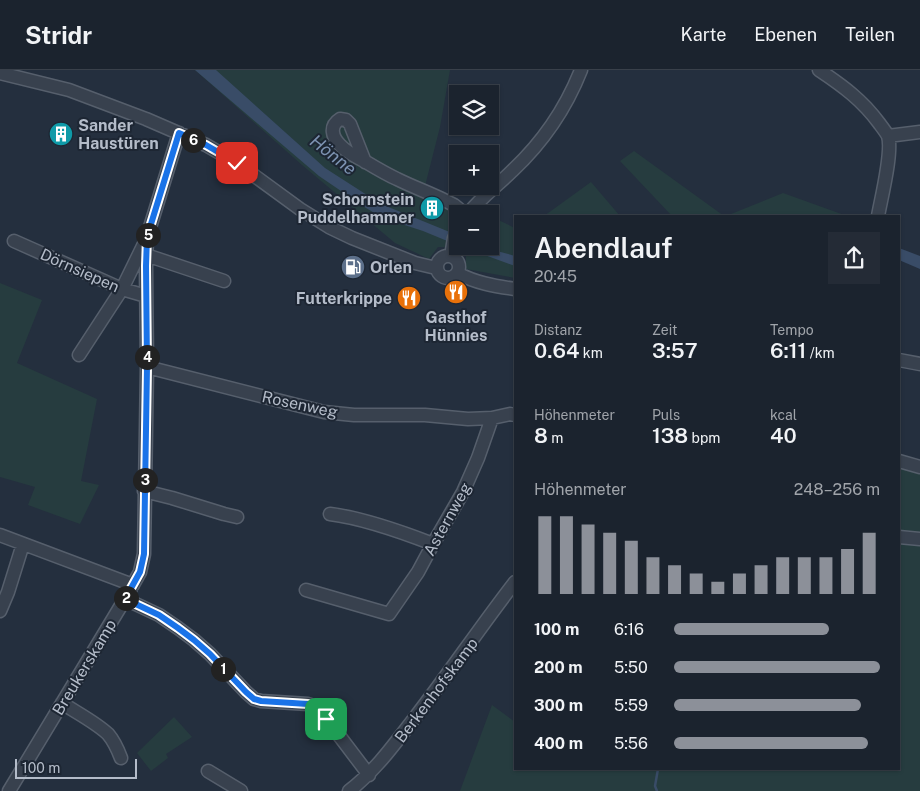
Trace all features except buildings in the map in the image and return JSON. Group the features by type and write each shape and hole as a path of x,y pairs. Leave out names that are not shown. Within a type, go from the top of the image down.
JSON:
{"street":[{"path":"475,205 517,167 536,146 562,109 581,70"},
{"path":"819,70 860,100 888,136 887,165 878,215"},
{"path":"0,73 69,90 146,119 206,145 237,163 300,209 329,227 414,263 436,268"},
{"path":"888,136 920,132"},
{"name":"Breukerskamp","path":"79,355 122,289 147,237 179,133"},
{"path":"365,162 396,179 454,205"},
{"name":"Breukerskamp","path":"9,791 140,572 144,554 147,237"},
{"name":"Dörnsiepen","path":"14,241 122,289 146,296"},
{"path":"146,255 224,281"},
{"path":"450,255 439,259 436,268 437,272 444,278 452,278 457,273 459,266 453,255"},
{"path":"457,273 469,280 514,289"},
{"path":"900,360 920,364"},
{"name":"Rosenweg","path":"147,367 324,412 354,415 425,415 468,418 492,418 514,415"},
{"name":"Asternweg","path":"306,590 389,614 418,572 463,492 478,458 492,418"},
{"path":"900,461 920,468"},
{"path":"144,491 238,517"},
{"path":"330,514 346,516 411,535 433,544"},
{"path":"0,536 133,585"},
{"path":"900,537 920,539"},
{"path":"0,611 23,544"},
{"name":"Berkenhofskamp","path":"349,791 369,775 389,751 439,687 514,583"},
{"path":"125,599 159,615 189,636 210,654 239,686 254,699 308,704 319,709 369,775"},
{"path":"62,703 98,726 108,735 115,744 121,758"},
{"path":"208,771 242,791"}],"green space":[{"path":"195,70 450,70 440,127 425,186 466,205 449,205 449,247 438,247 429,259 395,243 302,165"},
{"path":"634,151 723,215 671,215 620,161"},
{"path":"591,182 619,215 545,215"},
{"path":"783,193 844,215 728,215"},
{"path":"499,220 514,228 514,278 466,269 466,255 499,255"},
{"path":"0,283 42,300 17,363 97,399 81,481 99,485 80,524 28,505 35,487 0,477"},
{"path":"900,465 920,473 920,791 460,791 492,705 514,721 514,770 900,770"},
{"path":"174,717 192,737 166,754 168,758 151,771 137,753"}],"water":[{"path":"195,70 216,70 325,168 381,204 449,232 449,242 383,218 319,176"},
{"path":"900,248 920,256 920,269 900,260"},
{"path":"499,252 514,256 514,266 485,255 499,255"}],"waterway":[{"path":"657,791 655,786 658,770"}],"place":[{"name":"Sander Haustüren","path":"61,134"},
{"name":"Schornstein Puddelhammer","path":"432,208"},
{"name":"Orlen","path":"353,267"},
{"name":"Gasthof Hünnies","path":"456,292"},
{"name":"Futterkrippe","path":"409,298"}],"route":[{"path":"237,163 206,145 179,133 147,237 144,554 140,572 125,599 159,615 194,640 254,699 308,704 319,709 326,719"}],"water label":[{"name":"Hönne","path":"333,155"}]}
